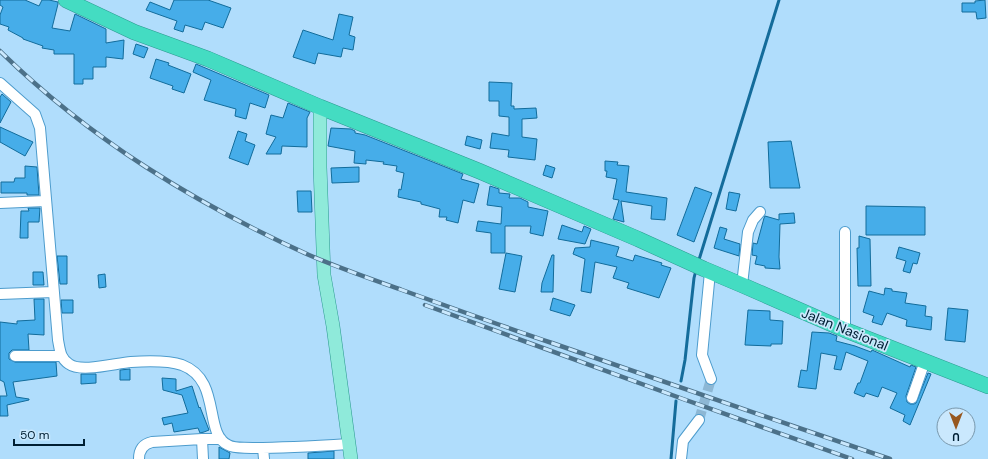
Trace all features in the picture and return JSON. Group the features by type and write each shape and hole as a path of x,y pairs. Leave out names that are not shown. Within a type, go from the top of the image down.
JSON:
{"highway":[{"name":"Jalan Nasional","path":"66,0 134,32 208,59 320,107 479,171 845,330 988,386"}],"main road":[{"path":"320,107 320,167 324,275 333,326 351,459"}],"street":[{"path":"0,83 35,114 40,128 45,201 58,340 61,356 75,368 132,362 166,362 183,366 196,374 205,384 216,428 221,439 228,445 263,448 349,444"},
{"path":"0,203 45,201"},
{"path":"742,285 748,232 753,220 760,212"},
{"path":"845,232 845,330"},
{"path":"707,271 702,355 710,379"},
{"path":"0,294 54,292"},
{"path":"15,356 61,356"},
{"path":"912,398 925,361"},
{"path":"681,459 683,441 699,420"},
{"path":"202,439 203,459"},
{"path":"140,459 142,448 148,443 221,439"},
{"path":"263,448 264,459"}],"building":[{"path":"0,0 25,0 39,6 42,0 58,2 52,28 70,31 75,14 106,29 106,43 124,40 123,59 106,57 106,67 93,67 93,79 83,79 83,84 74,84 74,54 54,54 54,50 42,48 43,46 23,39 8,30 9,27 0,24 0,15 3,7 0,5"},
{"path":"174,0 208,0 231,8 223,28 205,22 202,30 185,25 183,32 174,29 177,21 146,10 150,2 170,10"},
{"path":"985,0 986,18 977,19 976,12 962,12 962,3 975,3 975,1"},
{"path":"339,14 353,17 349,35 355,37 353,50 343,48 341,57 318,53 315,64 293,57 303,30 333,40"},
{"path":"136,44 148,48 144,58 133,54"},
{"path":"156,59 169,63 168,65 191,74 184,93 172,89 173,86 150,78"},
{"path":"196,64 269,95 265,108 250,103 246,119 235,116 236,109 204,100 211,80 193,72"},
{"path":"489,82 512,83 511,106 514,106 514,109 536,108 537,118 522,119 522,137 537,139 535,160 508,157 509,150 490,148 492,133 509,136 509,117 499,116 499,101 489,101"},
{"path":"2,94 11,102 0,123 0,97"},
{"path":"288,103 310,112 307,118 307,147 282,146 281,154 266,154 276,137 266,134 271,115 283,118"},
{"path":"0,127 33,142 25,156 0,142"},
{"path":"331,128 351,129 355,131 355,133 365,135 463,174 461,179 479,184 474,203 463,200 458,223 446,220 447,217 439,217 440,209 421,204 421,202 398,197 399,189 401,190 404,173 396,171 397,166 383,164 384,162 366,160 366,164 354,163 355,151 328,146"},
{"path":"238,131 247,134 245,141 255,145 248,165 229,158"},
{"path":"467,136 482,140 480,149 465,145"},
{"path":"791,141 800,188 770,188 768,142"},
{"path":"605,161 618,162 617,165 629,166 626,192 667,198 665,220 651,219 652,206 621,201 624,222 613,219 619,200 613,199 617,179 606,177 607,171 605,171"},
{"path":"546,165 555,168 552,178 543,175"},
{"path":"25,166 37,167 39,195 27,195 27,193 1,193 1,182 14,182 15,178 25,178"},
{"path":"359,167 359,182 332,183 331,168"},
{"path":"490,186 499,189 499,193 510,194 509,198 520,198 528,202 528,207 548,211 543,236 530,233 531,226 505,226 505,253 491,253 491,233 476,231 478,221 501,224 502,207 487,205"},
{"path":"695,187 712,193 694,242 677,235"},
{"path":"297,191 311,191 312,212 298,212"},
{"path":"729,192 740,194 736,211 726,209"},
{"path":"866,206 925,207 925,235 866,235"},
{"path":"28,208 40,208 39,222 28,222 28,238 20,238 21,211 29,211"},
{"path":"794,213 795,223 780,224 780,269 765,268 765,266 755,264 757,256 752,255 753,243 757,244 765,216 779,220 779,214"},
{"path":"562,225 582,232 584,226 591,229 585,244 558,239"},
{"path":"720,227 727,229 724,239 740,244 739,256 714,248"},
{"path":"859,236 870,239 871,286 858,286 857,248 859,248"},
{"path":"591,240 619,247 616,256 633,261 635,255 662,263 661,265 671,268 659,298 627,288 629,283 613,278 617,267 595,262 591,293 581,291 585,259 573,254 575,248 590,247"},
{"path":"899,247 920,253 917,264 913,263 910,273 903,271 906,261 896,258"},
{"path":"506,253 522,256 515,292 499,289"},
{"path":"552,255 554,255 553,292 541,292 542,283"},
{"path":"57,256 67,256 67,284 60,284"},
{"path":"33,272 43,272 44,285 33,285"},
{"path":"105,274 106,287 99,288 98,275"},
{"path":"885,288 892,289 892,291 907,293 905,303 926,306 925,316 932,317 931,330 906,326 907,320 887,313 882,325 872,322 874,316 863,312 869,291 884,295"},
{"path":"553,298 575,305 570,316 550,310"},
{"path":"34,299 44,299 44,335 28,334 29,350 12,350 9,353 9,359 15,362 56,362 57,376 13,382 16,397 29,400 7,405 8,416 0,416 0,396 7,396 4,382 0,380 0,322 17,324 17,321 35,320"},
{"path":"61,300 73,300 73,313 62,313"},
{"path":"948,308 968,310 965,342 945,340"},
{"path":"748,310 770,311 770,320 783,321 782,344 771,344 771,346 745,345"},
{"path":"812,332 829,333 837,336 836,341 871,352 872,350 910,367 911,365 916,367 906,396 907,402 910,404 916,403 928,373 931,374 910,425 903,421 905,415 890,408 897,393 882,387 878,397 866,393 864,397 854,393 858,383 860,383 868,361 846,352 841,370 834,369 837,356 821,353 816,389 798,387 801,370 807,371"},
{"path":"130,369 130,380 120,380 120,370"},
{"path":"81,374 96,374 96,383 81,384"},
{"path":"162,378 176,379 176,391 192,386 199,408 200,407 209,430 200,433 198,428 174,432 172,423 164,425 162,418 188,413 182,395 163,390"},
{"path":"219,447 230,453 229,459 219,459"},
{"path":"334,451 334,459 308,459 308,453"}],"waterway":[{"path":"698,263 779,0"},
{"path":"681,381 696,270"},
{"path":"671,459 676,401"}],"tunnel":[{"path":"699,420 711,379"}],"railway":[{"path":"0,51 34,83 107,141 184,191 266,235 309,255 496,324 890,459"},
{"path":"425,305 852,459"}]}
